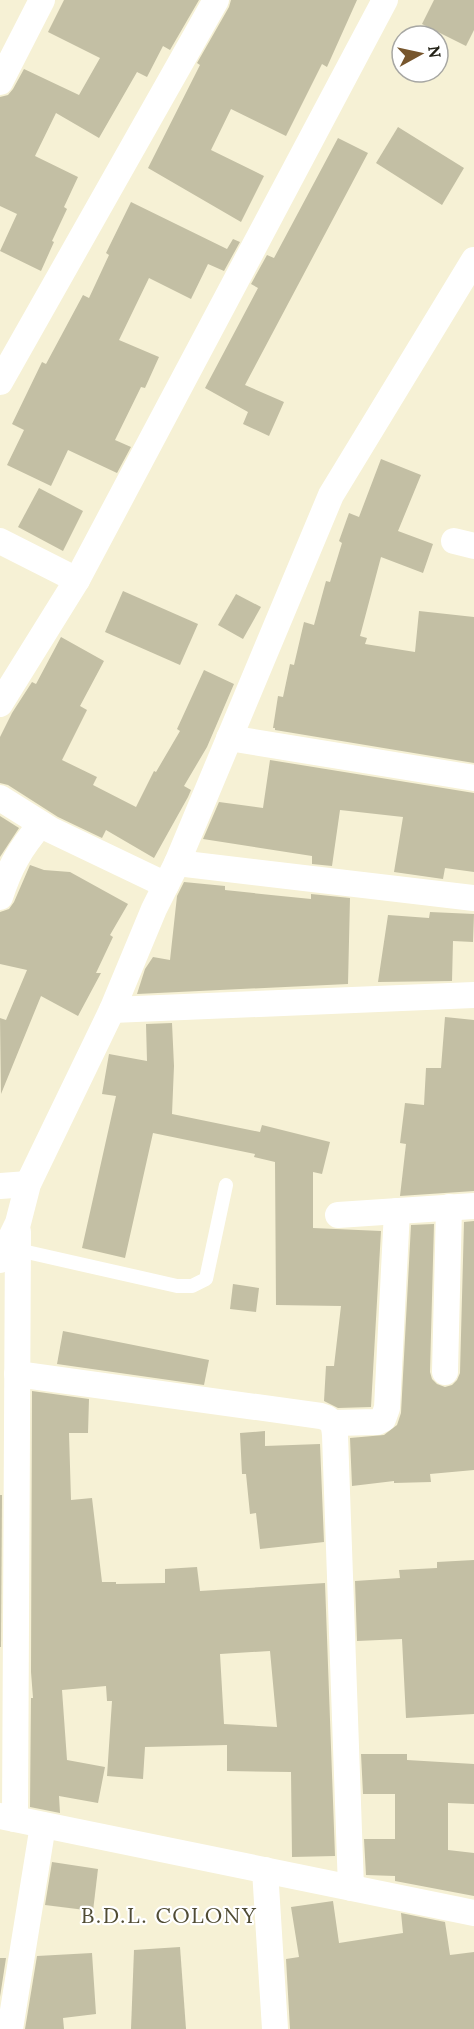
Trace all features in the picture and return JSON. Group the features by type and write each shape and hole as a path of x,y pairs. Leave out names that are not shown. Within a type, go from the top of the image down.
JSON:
{"street":[{"path":"0,82 42,0"},
{"path":"1,379 216,0"},
{"path":"0,704 76,580 385,0"},
{"path":"474,260 332,495 112,1010 28,1184 9,1255 17,1374 8,1817 474,1913"},
{"path":"0,541 76,580"},
{"path":"229,738 474,778"},
{"path":"0,798 41,824 171,874 474,898"},
{"path":"0,897 8,871 24,844 41,824"},
{"path":"112,1010 474,995"},
{"path":"0,1186 28,1184"},
{"path":"338,1215 461,1207 445,1372"},
{"path":"333,1423 377,1422 385,1414 387,1408 397,1211"},
{"path":"17,1374 321,1416 333,1423 351,1888"},
{"path":"10,2029 43,1825"},
{"path":"265,1870 275,2029"}],"lane":[{"path":"9,1255 167,1284 192,1286 206,1279 226,1185"}],"building":[{"path":"64,0 199,0 170,50 163,46 147,77 137,72 99,138 56,113 35,156 78,177 64,207 67,209 41,271 0,251 17,214 0,206 0,97 8,95 24,69 79,95 100,58 48,32"},
{"path":"231,0 357,0 327,67 322,64 286,136 231,109 211,150 264,176 241,222 148,168 200,65 197,63"},
{"path":"434,0 474,0 474,30 466,46 450,38 450,24 422,24"},
{"path":"398,127 464,168 442,205 376,163"},
{"path":"338,138 368,153 245,385 284,402 269,436 243,424 248,412 205,388 258,288 251,284 267,255 274,258"},
{"path":"131,202 227,249 233,239 240,242 224,271 208,264 191,299 149,278 119,340 159,357 145,388 141,387 115,440 131,447 117,473 68,450 51,486 7,465 24,430 12,424 42,362 46,364 83,295 89,298 109,255 106,253"},
{"path":"381,459 421,475 398,531 433,544 423,573 381,557 360,636 367,638 365,644 415,652 419,611 474,617 474,763 273,728 278,696 283,697 290,664 294,665 304,622 314,625 326,581 330,582 342,543 339,541 349,513 359,517"},
{"path":"39,488 83,511 63,551 18,527"},
{"path":"123,591 198,624 180,665 105,632"},
{"path":"236,594 261,607 243,639 218,625"},
{"path":"61,637 104,661 80,706 87,710 62,760 97,777 93,785 136,807 154,771 156,772 180,731 177,729 204,670 234,684 207,747 184,786 191,790 188,797 154,858 106,830 102,838 58,817 8,785 0,783 0,737 32,682 36,684"},
{"path":"270,760 474,793 474,872 445,868 443,879 394,872 403,817 340,810 332,866 312,864 312,856 203,839 219,802 263,808"},
{"path":"0,816 19,828 0,857"},
{"path":"30,865 44,870 70,872 128,904 110,935 113,937 96,973 101,973 78,1016 41,996 1,1094 0,1018 6,1020 27,970 0,964 0,912 9,909 14,902"},
{"path":"184,882 225,886 225,890 311,899 311,894 350,898 348,984 137,994 145,969 153,957 170,960 177,896"},
{"path":"430,912 474,914 473,942 453,941 452,981 378,982 388,915 429,918"},
{"path":"445,1017 474,1020 474,1191 400,1196 406,1144 400,1143 405,1103 424,1105 426,1068 441,1068"},
{"path":"172,1023 174,1066 172,1114 260,1132 262,1125 330,1142 322,1174 313,1172 313,1228 381,1231 371,1407 338,1408 324,1401 326,1366 334,1366 341,1306 276,1305 275,1162 254,1157 255,1154 153,1133 125,1258 82,1248 116,1096 102,1094 109,1054 147,1061 146,1024"},
{"path":"474,1221 474,1470 430,1474 431,1482 394,1483 394,1481 352,1486 350,1438 384,1435 397,1425 401,1413 411,1225 434,1224 430,1372 437,1384 445,1387 452,1385 460,1373 464,1222"},
{"path":"233,1284 259,1288 256,1312 230,1309"},
{"path":"63,1331 209,1360 204,1385 57,1364"},
{"path":"32,1391 89,1399 88,1433 69,1433 71,1500 92,1498 102,1582 165,1583 165,1569 197,1567 200,1591 325,1583 335,1856 292,1857 291,1772 227,1771 227,1745 145,1747 143,1779 107,1776 112,1701 107,1701 106,1686 62,1690 67,1760 105,1767 98,1803 59,1796 60,1813 30,1807 31,1698 33,1698 31,1672","holes":["270,1651 277,1727 224,1724 220,1654"]},
{"path":"265,1431 265,1446 320,1444 324,1542 260,1549 256,1513 250,1514 246,1474 242,1474 240,1433"},
{"path":"0,1495 2,1495 1,1647 0,1647"},
{"path":"474,1560 474,1714 406,1718 402,1639 357,1641 355,1581 400,1578 399,1570 437,1568 437,1562"},
{"path":"361,1754 407,1754 407,1760 474,1764 474,1804 448,1803 448,1850 474,1853 474,1896 395,1881 395,1876 366,1875 364,1839 395,1839 395,1794 363,1794"},
{"path":"52,1862 98,1869 93,1911 45,1905"},
{"path":"333,1901 339,1943 403,1933 401,1913 445,1922 450,1955 474,1952 474,2029 290,2029 286,1959 299,1957 291,1907"},
{"path":"180,1947 186,2029 131,2029 134,1950"},
{"path":"92,1953 96,2014 63,2018 64,2029 25,2029 37,1956"},
{"path":"0,1958 6,1958 0,1997"}],"district":[{"name":"B.D.L. COLONY","path":"169,1915"}]}
